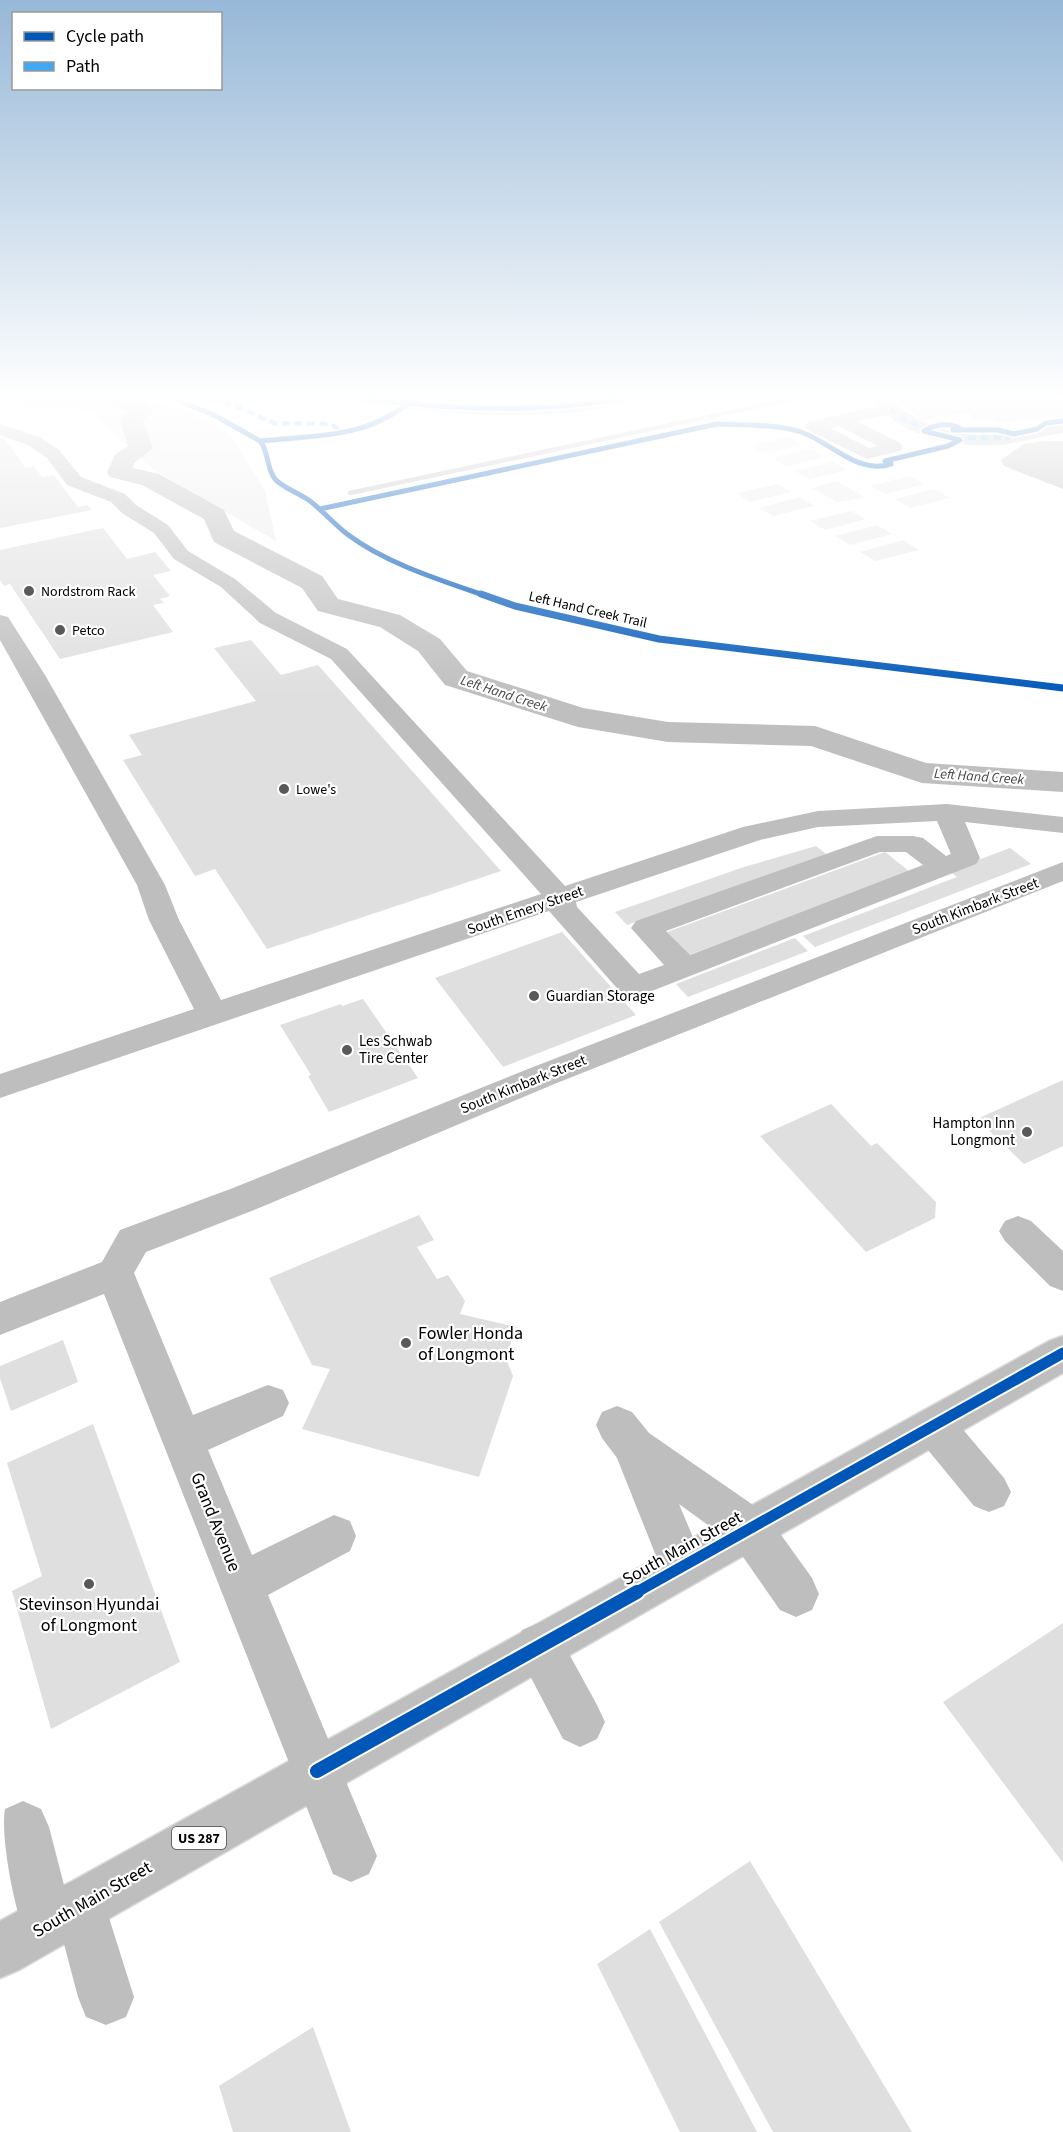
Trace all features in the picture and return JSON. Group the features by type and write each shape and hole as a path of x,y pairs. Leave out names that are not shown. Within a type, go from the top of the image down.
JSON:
{"street":[{"path":"118,498 129,509 161,529 181,555 228,583 268,618 339,654 560,898 563,910 634,988 966,858 947,812"},
{"path":"0,622 33,675 151,885 164,920 213,1015"},
{"name":"South Emery Street","path":"0,1086 764,831 818,819 947,812 1063,825"},
{"path":"685,968 646,928 877,844 913,844 943,867"},
{"name":"South Kimbark Street","path":"115,1273 133,1241 246,1198 551,1072 1063,871"},
{"path":"1018,1231 1063,1275"},
{"path":"0,1319 115,1273"},
{"name":"Grand Avenue","path":"115,1273 351,1856"},
{"name":"South Main Street","path":"0,1951 1063,1353"},
{"path":"183,1442 210,1427 268,1403"},
{"path":"934,1425 989,1492"},
{"path":"682,1566 626,1436 750,1529 796,1594"},
{"path":"241,1585 334,1536"},
{"path":"539,1647 580,1722"},
{"path":"23,1827 106,1997"}],"shaded area":[{"path":"203,498 267,498 276,541"},
{"path":"745,498 764,498 750,502"},
{"path":"794,498 802,498 814,506 773,516 759,508"},
{"path":"831,498 859,498 837,502"},
{"path":"897,498 948,498 910,508 895,499"},
{"path":"851,511 866,519 825,530 810,521"},
{"path":"877,525 892,534 850,545 835,536"},
{"path":"903,540 919,550 876,561 860,552"}],"building":[{"path":"0,498 72,498 78,507 88,505 92,510 0,528"},
{"path":"103,528 127,559 155,552 171,571 153,575 170,596 160,599 164,603 153,605 173,632 60,659 10,584 4,586 0,580 0,550"},
{"name":"Lowe's","path":"251,640 281,675 318,665 501,871 267,949 215,869 195,876 123,760 142,755 129,735 256,701 214,648"},
{"path":"816,846 826,854 627,925 615,912 744,867"},
{"path":"1010,848 1031,864 815,947 803,936 957,877 949,871"},
{"path":"885,852 910,872 689,955 667,932"},
{"name":"Guardian Storage","path":"562,932 636,1015 503,1067 435,978"},
{"path":"795,938 808,951 688,997 676,984"},
{"name":"Les Schwab Tire Center","path":"363,999 418,1078 329,1112 308,1076 311,1075 280,1025 341,1004 342,1006"},
{"name":"Hampton Inn Longmont","path":"1063,1080 1063,1146 1024,1164 977,1119"},
{"path":"831,1104 871,1146 877,1143 936,1202 935,1218 866,1252 760,1136"},
{"name":"Fowler Honda of Longmont","path":"419,1215 434,1240 417,1247 437,1279 448,1275 465,1301 460,1314 516,1327 506,1359 513,1376 479,1477 302,1429 330,1369 312,1365 269,1278"},
{"path":"63,1340 78,1382 11,1411 0,1378 0,1366"},
{"name":"Stevinson Hyundai of Longmont","path":"93,1424 180,1662 51,1729 12,1591 42,1576 7,1463"},
{"path":"1063,1623 1063,1863 943,1702"},
{"path":"750,1861 912,2132 773,2132 659,1922"},
{"path":"650,1929 757,2132 680,2132 597,1964"},
{"path":"313,2027 351,2132 233,2132 219,2086"}],"waterway":[{"name":"Left Hand Creek","path":"185,498 215,515 223,536 312,582 328,605 390,621 429,645 456,678 578,717 668,732 815,736 922,773 1063,782"}],"cycle path":[{"name":"Left Hand Creek Trail","path":"306,498 348,535 384,555 435,578 515,606 659,639 1063,688"},
{"path":"320,509 370,498"},
{"path":"317,1771 1063,1353"}],"place":[{"name":"Nordstrom Rack","path":"29,591"},
{"name":"Petco","path":"60,630"},
{"name":"Lowe's","path":"284,789"},
{"name":"Guardian Storage","path":"534,996"},
{"name":"Les Schwab Tire Center","path":"347,1050"},
{"name":"Hampton Inn Longmont","path":"1027,1132"},
{"name":"Fowler Honda of Longmont","path":"406,1343"},
{"name":"Stevinson Hyundai of Longmont","path":"89,1584"}]}
